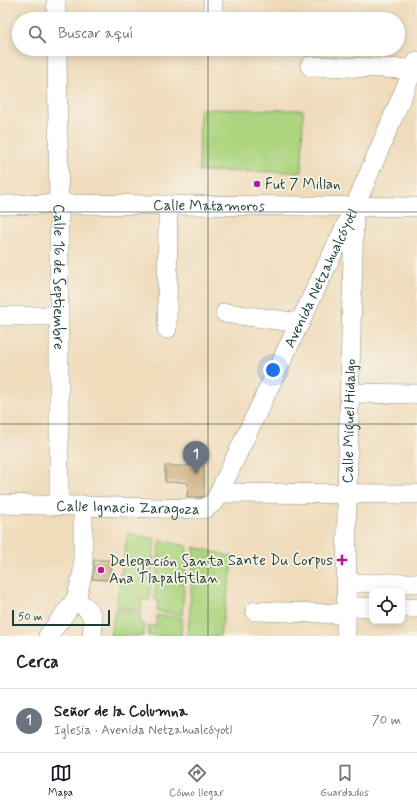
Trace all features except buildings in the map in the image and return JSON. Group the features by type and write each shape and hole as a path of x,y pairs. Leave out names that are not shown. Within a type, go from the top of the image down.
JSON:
{"street":[{"path":"56,0 56,12"},
{"path":"213,0 213,12"},
{"name":"Calle 16 de Septiembre","path":"57,56 60,316 59,505"},
{"path":"310,66 416,65"},
{"name":"Avenida Netzahualcóyotl","path":"220,493 355,206 416,65"},
{"name":"Calle Matamoros","path":"0,205 59,204 417,207"},
{"path":"167,329 168,205"},
{"name":"Calle Miguel Hidalgo","path":"346,636 347,494 355,206"},
{"path":"225,313 300,323"},
{"path":"0,316 60,316"},
{"path":"350,394 417,394"},
{"name":"Calle Ignacio Zaragoza","path":"0,504 206,508 215,501 220,493 417,494"},
{"path":"48,636 76,599 83,571 83,505"},
{"path":"346,583 417,583"},
{"path":"76,599 90,611 93,616 92,636"},
{"path":"255,611 346,610 369,607"},
{"path":"405,608 417,608"}],"green space":[{"path":"200,109 303,110 302,172 199,171"},
{"path":"128,533 155,539 149,600 142,599 141,610 115,607"},
{"path":"160,540 187,546 182,615 157,611 158,600 154,599"},
{"path":"194,547 234,557 220,636 188,636"},
{"path":"115,610 141,613 140,624 145,625 143,636 110,636"},
{"path":"157,615 182,618 181,636 148,636 149,626 156,626"}],"place":[{"name":"Fut 7 Millan","path":"257,184"},
{"name":"Señor de la Columna","path":"196,474"},
{"name":"Sante Du Corpus","path":"342,560"},
{"name":"Delegación Santa Ana Tlapaltitlan","path":"101,570"}]}
